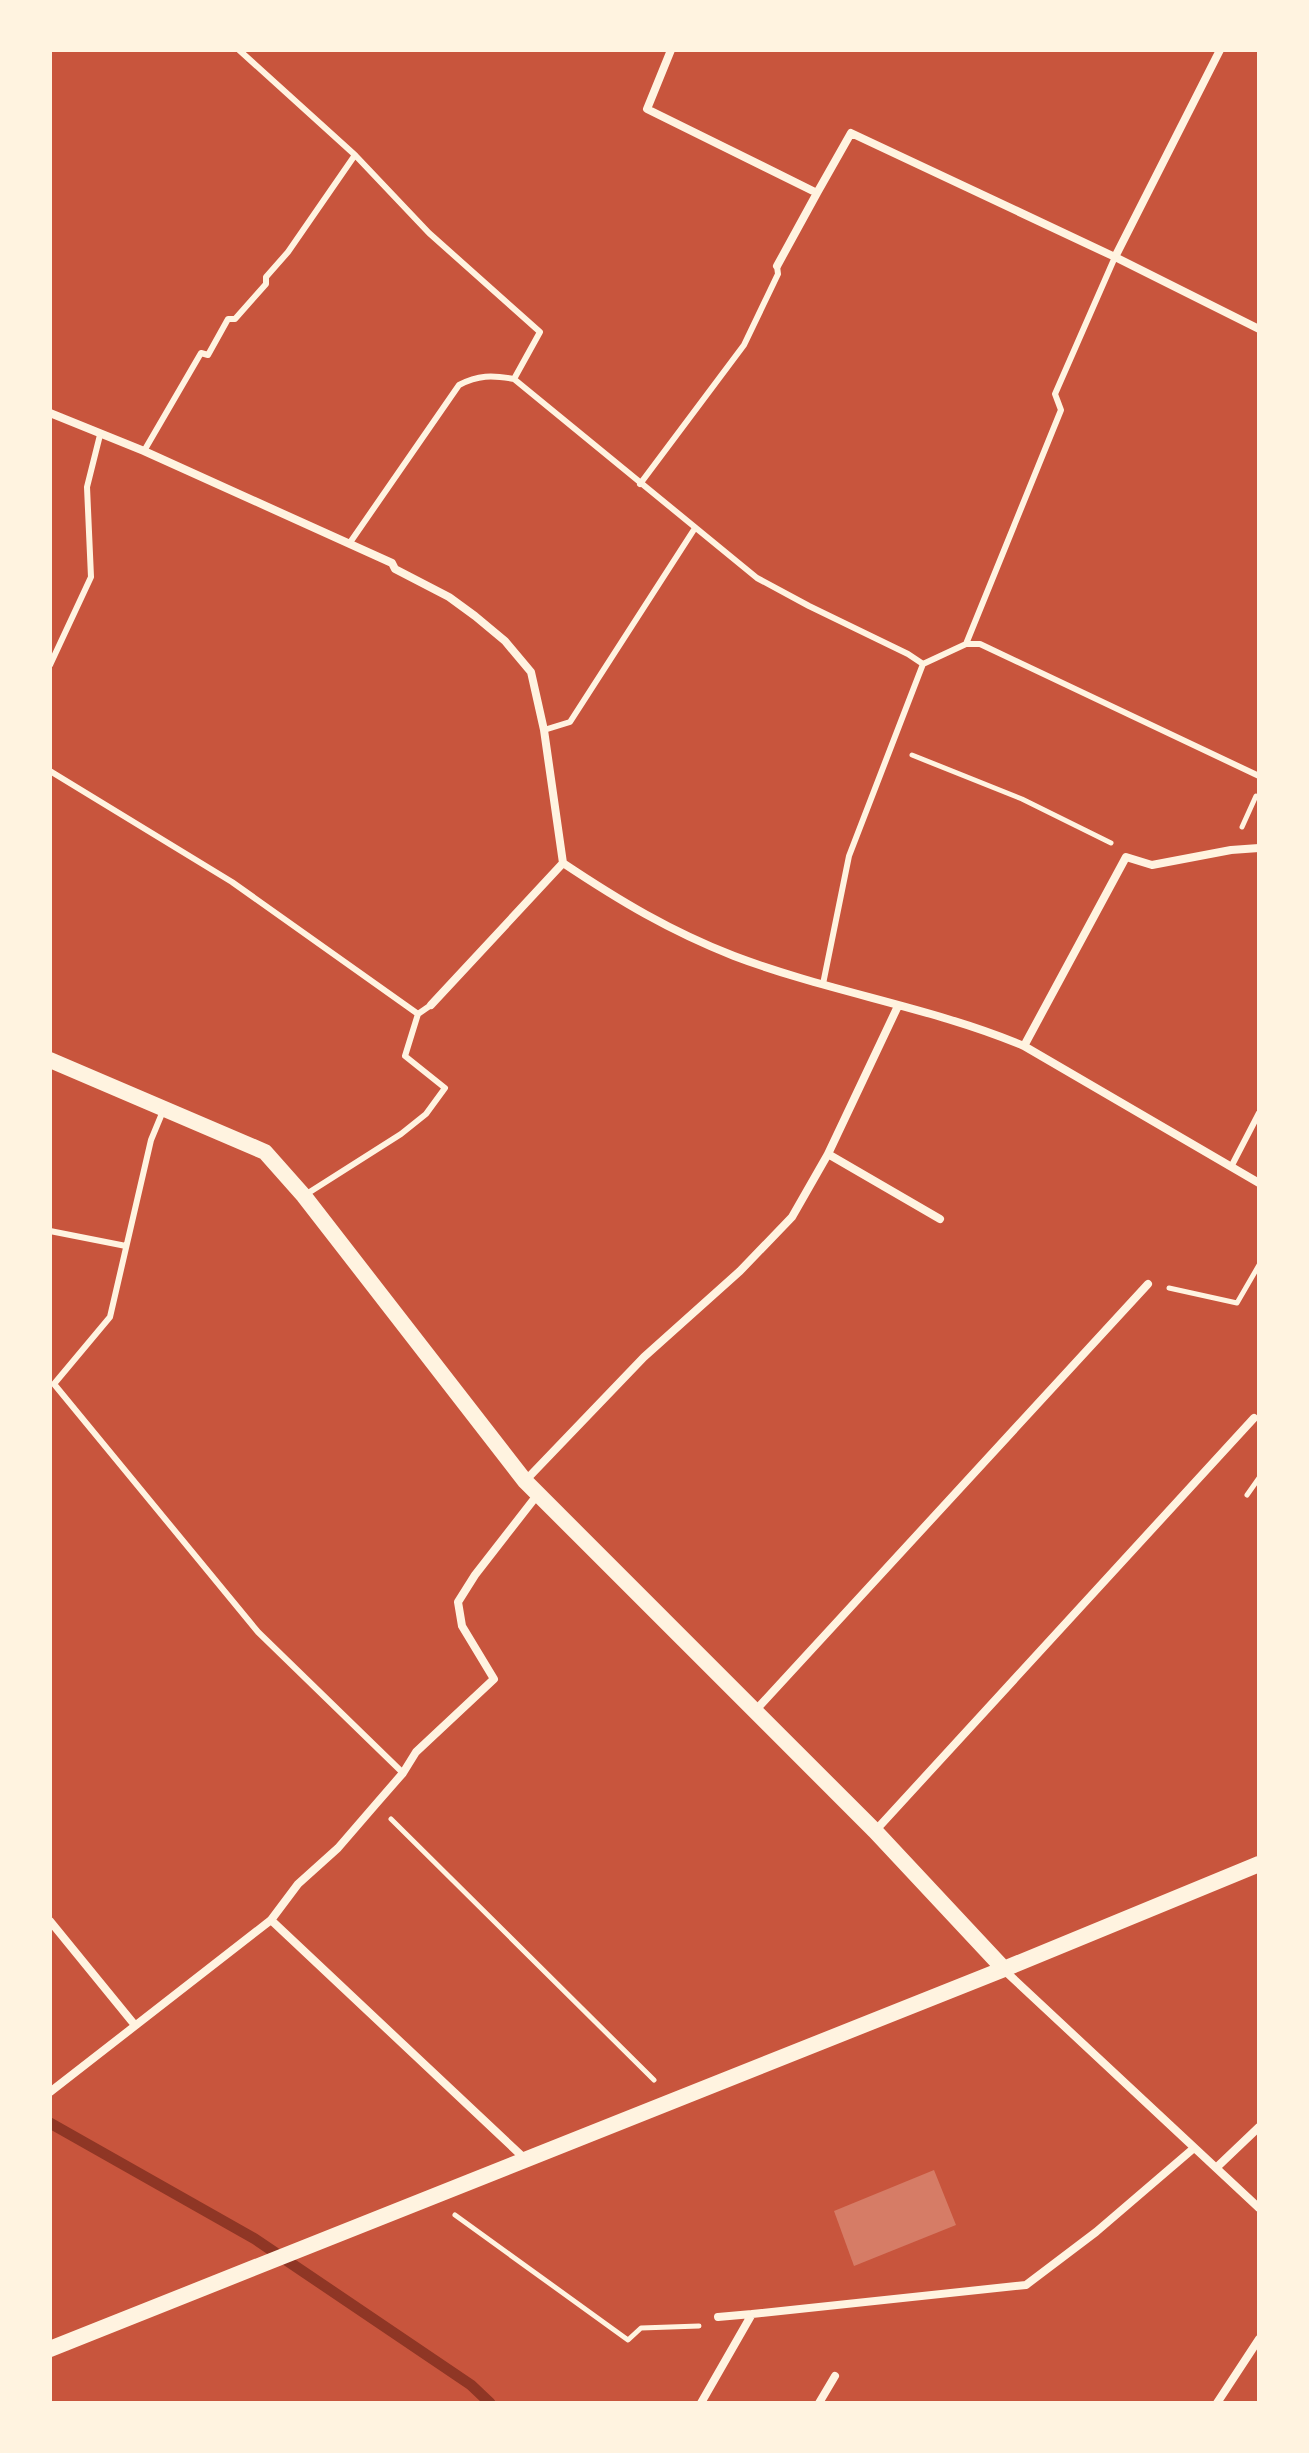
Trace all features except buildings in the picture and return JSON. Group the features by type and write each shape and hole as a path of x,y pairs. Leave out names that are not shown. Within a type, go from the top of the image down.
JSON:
{"main road":[{"path":"53,1066 265,1152 304,1196 525,1481 875,1831 1004,1969"},
{"path":"50,2349 1004,1969 1259,1864"}],"street":[{"path":"671,50 647,109 817,193"},
{"path":"1115,257 1220,50"},
{"path":"777,266 851,133 1115,257 1259,329"},
{"path":"50,413 144,451 392,563 395,569 449,597 505,641 531,672 544,730 563,863 650,919 737,957 990,1032 1024,1046 1259,1183"},
{"path":"1024,1046 1126,857 1152,865 1231,850 1259,848"},
{"path":"431,1005 563,863"},
{"path":"525,1481 644,1357 767,1245 792,1217 828,1154 898,1006"},
{"path":"828,1154 940,1219"},
{"path":"755,1712 1148,1284"},
{"path":"875,1831 1254,1418"},
{"path":"52,2090 271,1920 298,1884 338,1848 403,1773 416,1752 494,1679 462,1626 458,1602 475,1575 539,1494"},
{"path":"271,1920 524,2158"},
{"path":"50,1921 134,2024"},
{"path":"1004,1969 1259,2208"},
{"path":"1216,2168 1259,2127"},
{"path":"718,2317 1026,2285 1096,2232 1194,2148"},
{"path":"701,2403 752,2314"},
{"path":"1217,2403 1259,2339"},
{"path":"819,2403 835,2376"}],"lane":[{"path":"239,50 355,155 429,233 540,332 514,379"},
{"path":"144,451 201,353 208,355 228,319 235,319 266,284 266,277 288,252 355,155"},
{"path":"966,644 1061,410 1055,394 1115,257"},
{"path":"640,484 744,345 778,274 777,266"},
{"path":"349,544 459,385 474,377 492,375 514,379 757,578 923,664"},
{"path":"50,665 91,577 87,487 100,435"},
{"path":"544,730 570,722 695,528"},
{"path":"823,984 849,856 923,664 966,644 980,644 1259,776"},
{"path":"50,771 232,882 418,1014"},
{"path":"304,1196 401,1134 426,1114 445,1088 405,1056 418,1014 431,1005"},
{"path":"164,1109 151,1140 110,1317 52,1384 258,1632 403,1773"},
{"path":"1231,1167 1259,1113"},
{"path":"50,1231 126,1246"}],"path":[{"path":"891,747 1022,799 1121,848 1126,857"},
{"path":"1231,850 1259,791"},
{"path":"1148,1284 1237,1303 1259,1265"},
{"path":"1247,1495 1259,1478"},
{"path":"376,1804 674,2100"},
{"path":"429,2196 628,2340 641,2328 707,2325 718,2317"}],"waterway":[{"path":"50,2123 255,2239 471,2385 490,2403"}]}
